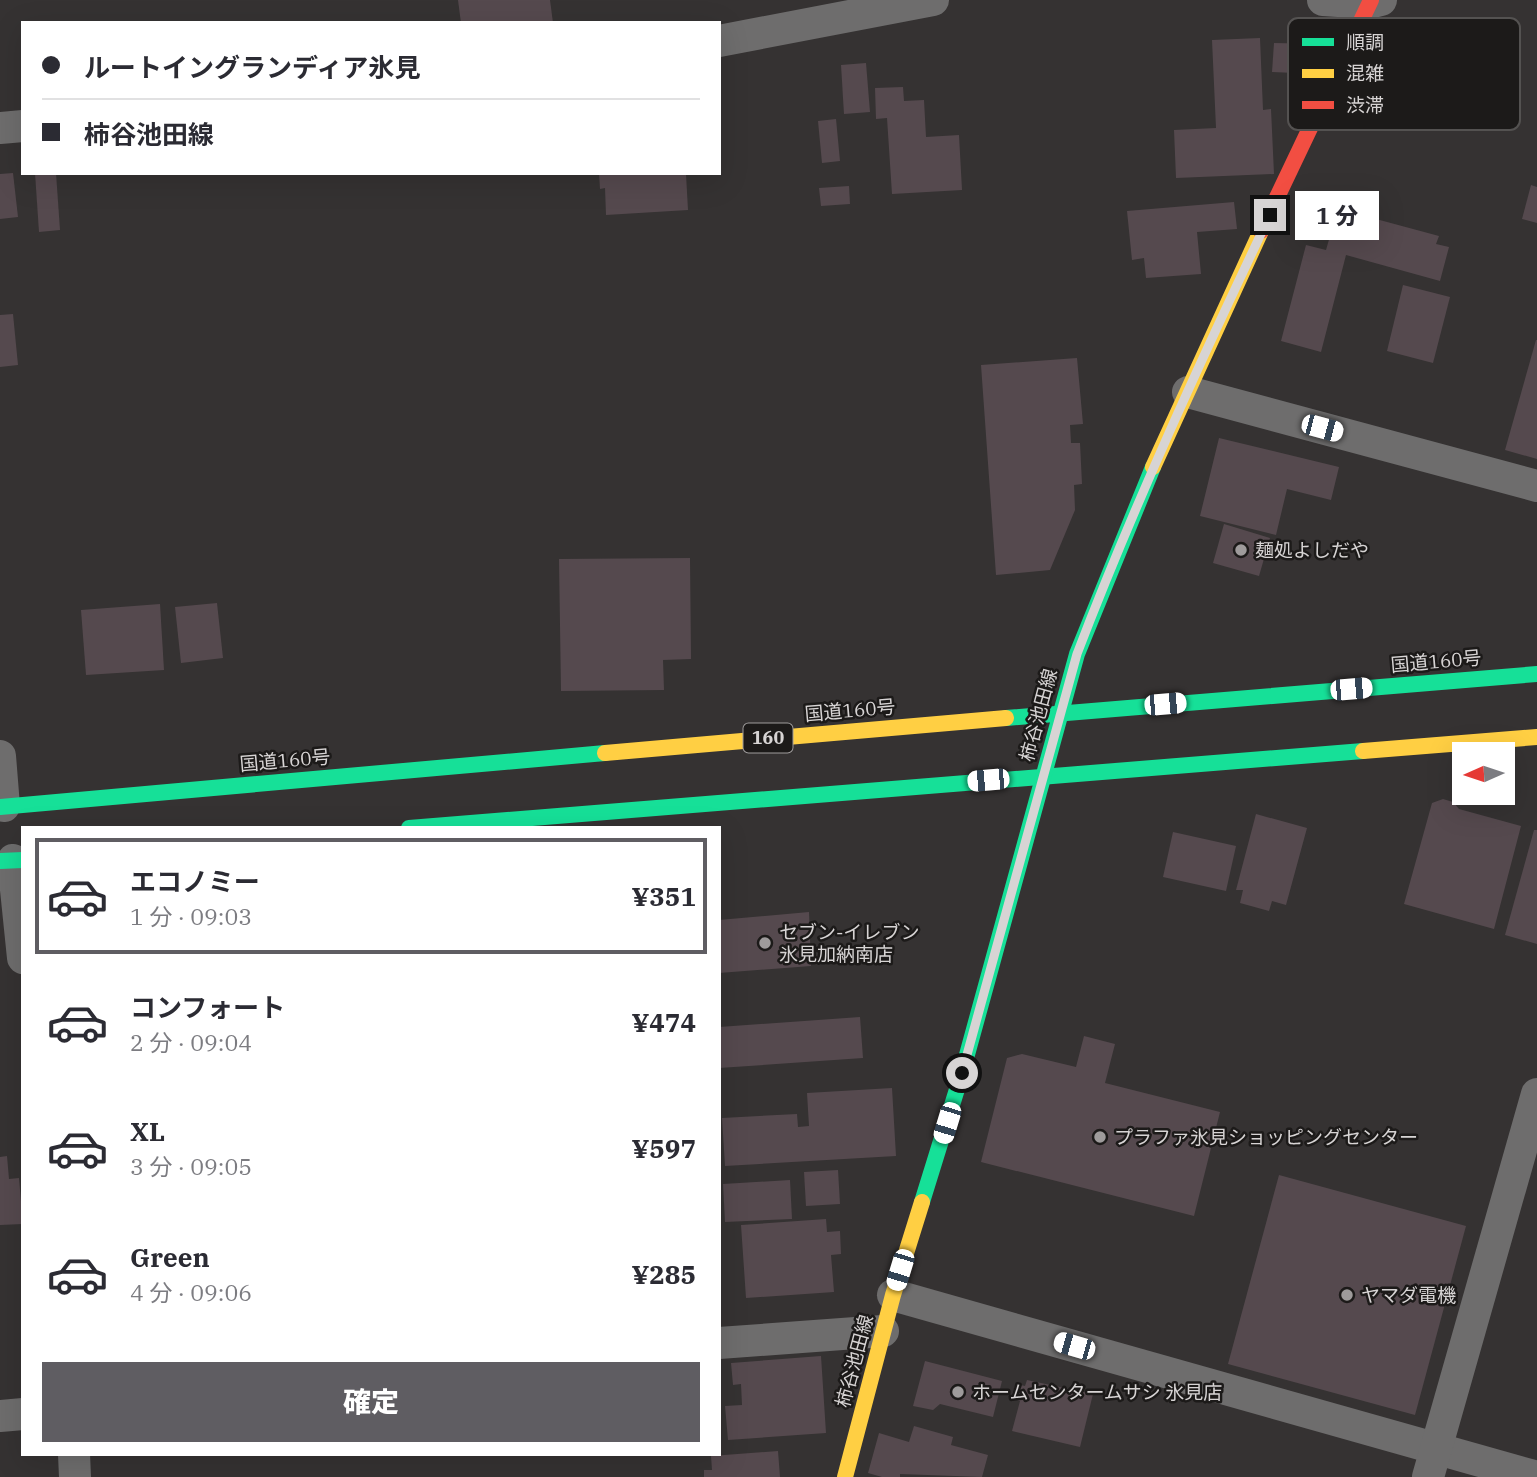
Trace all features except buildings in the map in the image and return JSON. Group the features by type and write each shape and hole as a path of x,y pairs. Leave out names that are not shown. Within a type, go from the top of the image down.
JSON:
{"main road":[{"name":"柿谷池田線","path":"1366,18 1374,1"},
{"name":"柿谷池田線","path":"845,1477 893,1295 962,1073 1059,713 1100,593 1188,392 1313,130"},
{"name":"国道160号","path":"2,807 1059,713 1537,674"},
{"path":"433,826 1537,737"}],"street":[{"path":"721,41 933,0"},
{"path":"1322,0 1374,1"},
{"path":"0,128 21,126"},
{"path":"1188,392 1537,486"},
{"path":"0,756 2,807"},
{"path":"12,860 21,940"},
{"path":"1432,1463 1537,1094"},
{"path":"893,1295 1432,1463 1537,1477"},
{"path":"721,1343 883,1331"},
{"path":"0,1416 21,1414"},
{"path":"74,1456 75,1477"}],"traffic: fast":[{"path":"922,1202 962,1073 1077,654 1153,467"},
{"path":"1006,718 1537,674"},
{"path":"434,826 1363,751"},
{"path":"0,807 605,753"},
{"path":"0,861 21,860"}],"traffic: slow":[{"path":"1153,467 1261,231"},
{"path":"605,753 1006,718"},
{"path":"1363,751 1537,737"},
{"path":"845,1477 893,1295 922,1202"}],"traffic: jam":[{"path":"1362,18 1371,0"},
{"path":"1261,231 1309,130"}],"place":[{"name":"麺処よしだや","path":"1241,550"},
{"name":"セブン-イレブン 氷見加納南店","path":"765,943"},
{"name":"プラファ氷見ショッピングセンター","path":"1100,1137"},
{"name":"ヤマダ電機","path":"1347,1295"},
{"name":"ホームセンタームサシ 氷見店","path":"958,1392"}],"route":[{"path":"962,1073 1077,654 1100,593 1177,417 1270,215"}]}
